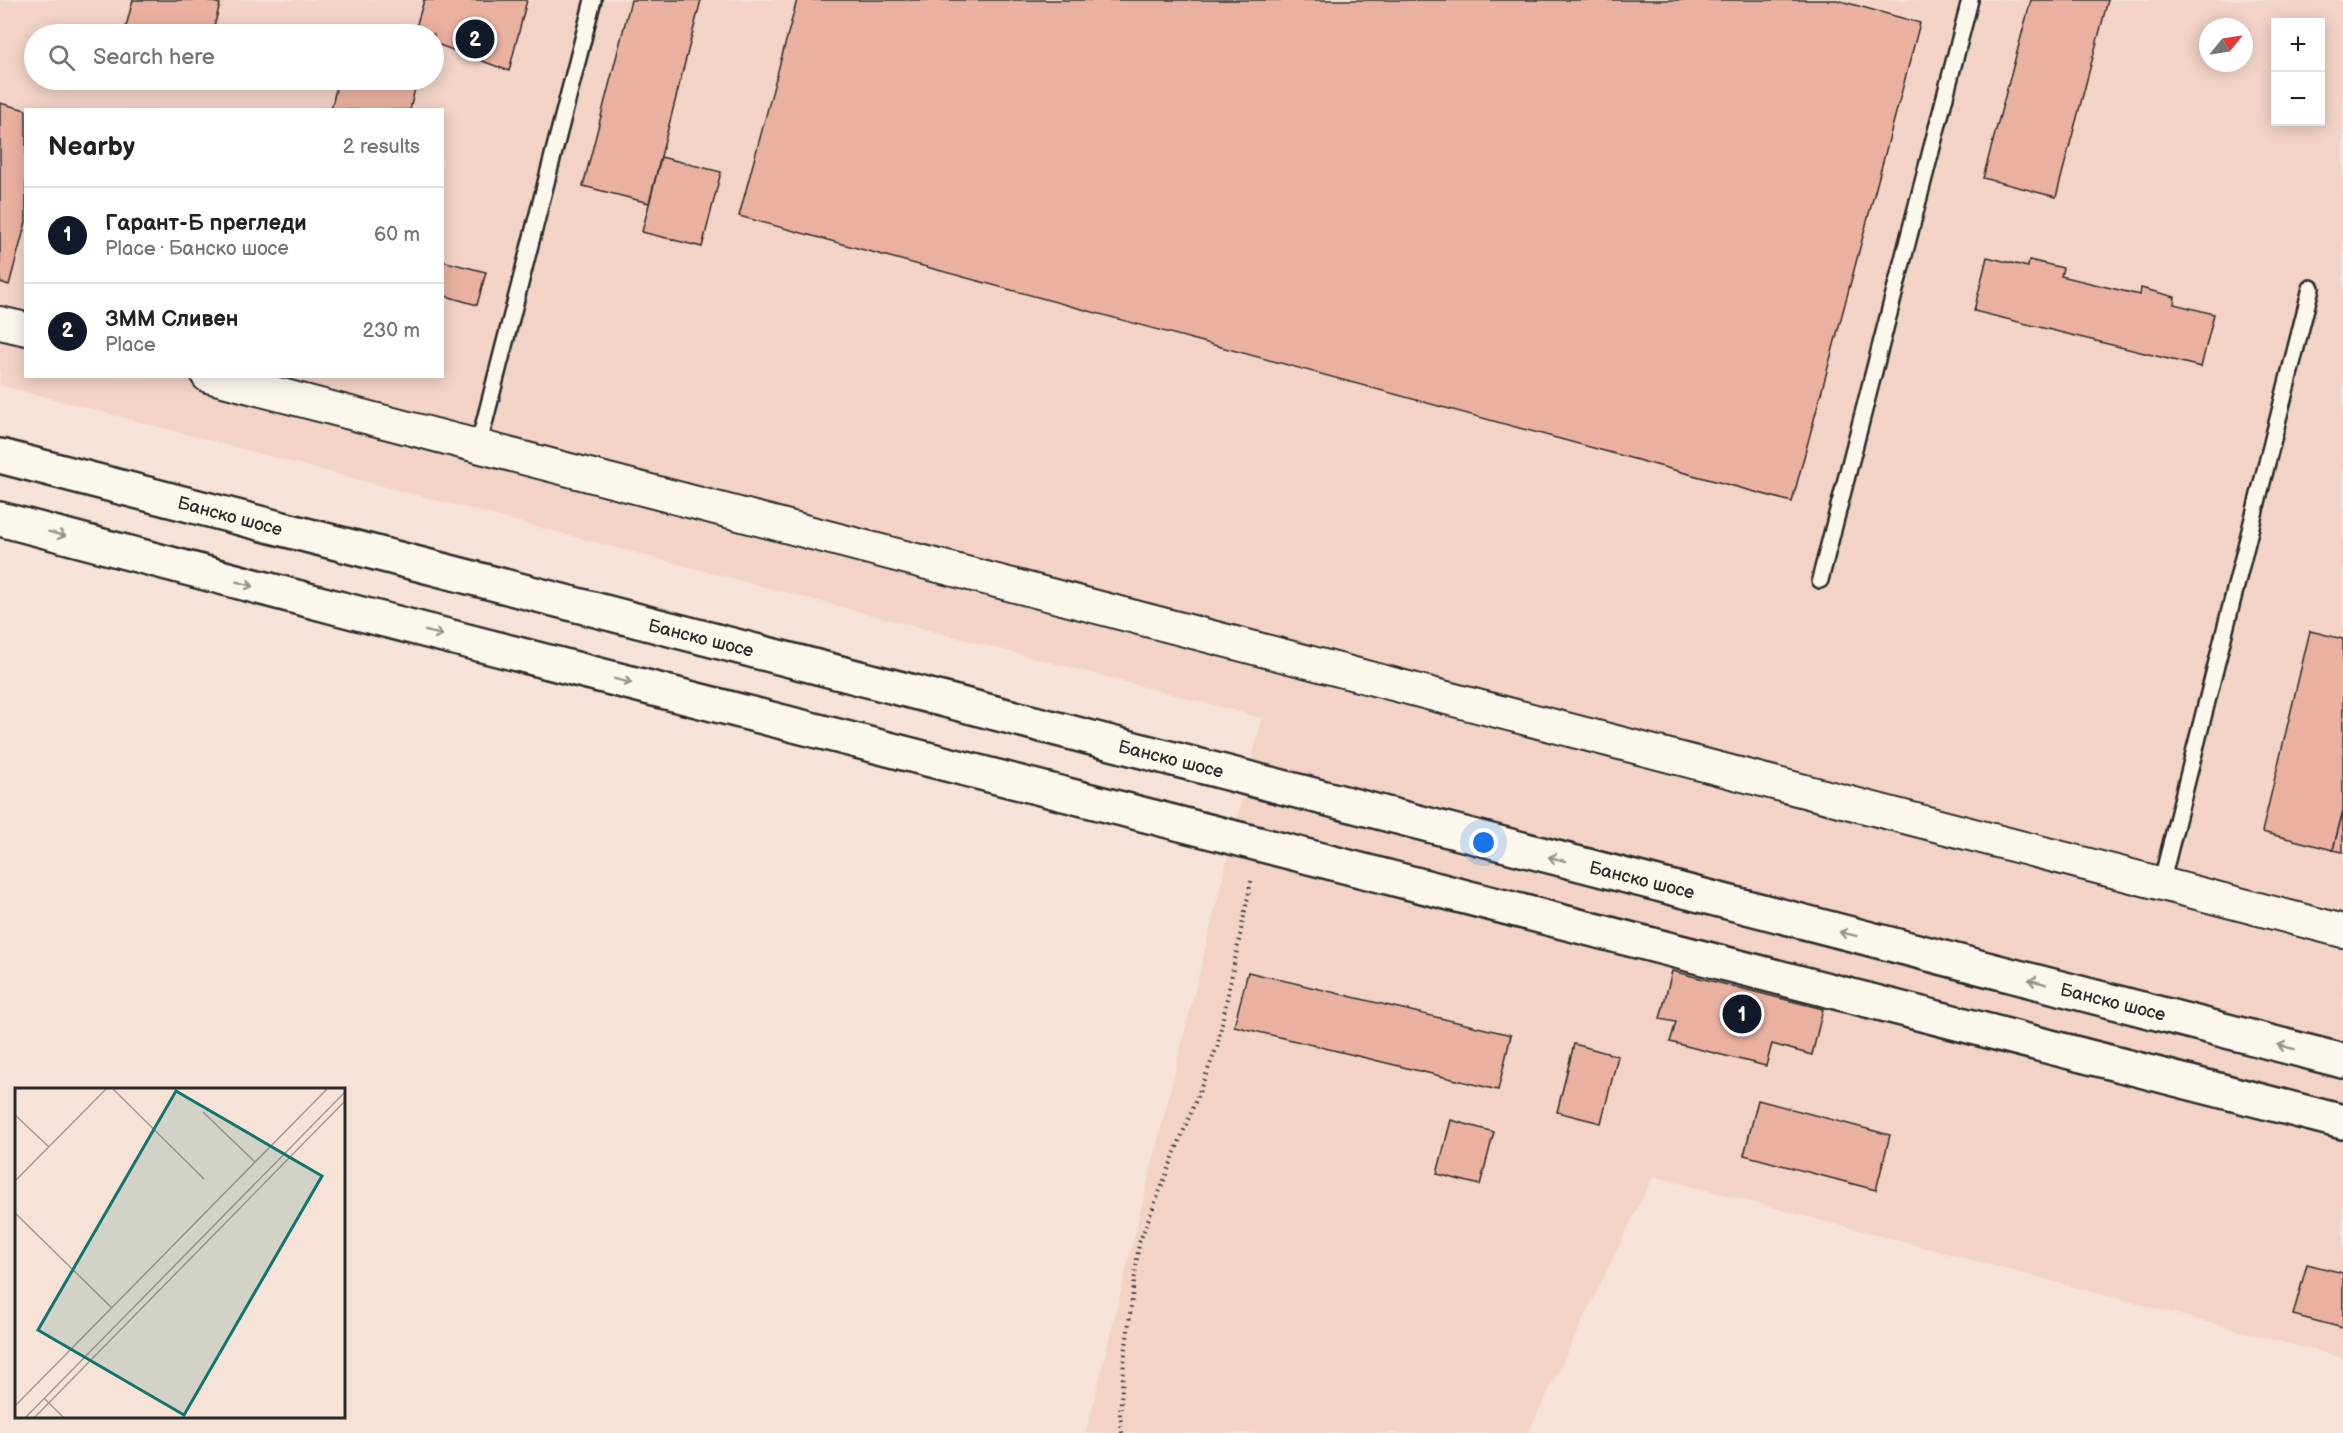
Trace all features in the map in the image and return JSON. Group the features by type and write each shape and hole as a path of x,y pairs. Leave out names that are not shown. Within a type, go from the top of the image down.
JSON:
{"main road":[{"name":"Банско шосе","path":"0,456 2343,1061"},
{"path":"0,519 342,609 2343,1122"}],"street":[{"path":"0,323 24,329"},
{"path":"216,378 2343,932"}],"lane":[{"path":"478,447 593,0"},
{"path":"1820,580 1970,0"},
{"path":"2161,884 2311,288"}],"path":[{"path":"1122,1433 1120,1414 1124,1362 1139,1243 1217,1047 1259,844"}],"shaded area":[{"path":"0,0 2343,0 2343,1358 1653,1176 1528,1433 1086,1433 1262,718 0,385"}],"building":[{"path":"133,0 206,0 220,4 215,24 127,24"},
{"path":"424,0 527,0 509,71 444,47 444,24 417,24"},
{"path":"631,0 701,0 649,203 583,186"},
{"path":"797,0 1837,0 1920,23 1792,502 739,216"},
{"path":"2031,0 2108,0 2056,197 1983,178"},
{"path":"336,90 415,90 410,108 331,108"},
{"path":"0,103 24,109 24,229 9,285 0,282"},
{"path":"661,157 721,172 702,247 642,232"},
{"path":"1987,257 2028,267 2029,260 2063,268 2061,276 2140,295 2141,288 2175,297 2174,304 2214,314 2201,367 1974,311"},
{"path":"444,262 486,272 477,305 444,296"},
{"path":"2310,631 2343,639 2343,811 2333,850 2262,832"},
{"path":"2343,811 2343,852 2333,850"},
{"path":"1672,971 1823,1009 1812,1055 1772,1044 1766,1066 1670,1042 1676,1022 1660,1019"},
{"path":"1248,972 1511,1035 1498,1090 1234,1026"},
{"path":"1574,1044 1618,1056 1601,1123 1557,1112"},
{"path":"1758,1100 1890,1135 1876,1190 1744,1155"},
{"path":"1451,1120 1494,1132 1480,1185 1437,1174"},
{"path":"2307,1264 2343,1273 2343,1328 2293,1315"}],"place":[{"name":"ЗММ Сливен","path":"475,39"},
{"name":"Гарант-Б прегледи","path":"1742,1014"}]}
